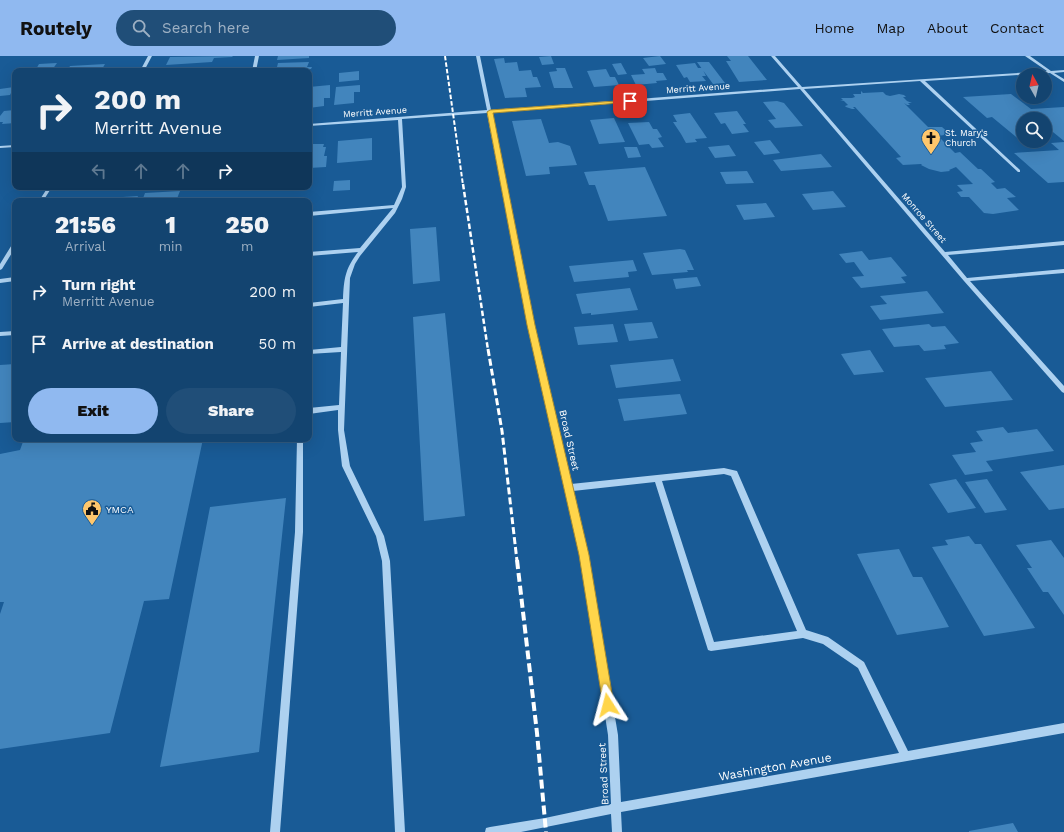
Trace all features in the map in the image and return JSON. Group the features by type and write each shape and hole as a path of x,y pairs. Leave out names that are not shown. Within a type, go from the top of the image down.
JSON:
{"street":[{"path":"144,68 150,56"},
{"path":"255,68 257,56"},
{"name":"Broad Street","path":"478,56 531,325 584,555 613,735 617,832"},
{"name":"Monroe Street","path":"773,56 966,280 1064,390"},
{"path":"1027,56 1044,68"},
{"name":"Merritt Avenue","path":"1052,72 1064,71"},
{"path":"1052,73 1064,82"},
{"name":"Merritt Avenue","path":"312,125 801,88 1016,74"},
{"path":"921,80 1018,172"},
{"path":"400,119 404,187 396,206 352,264 347,278 341,430 346,466 380,536 386,561 400,832"},
{"path":"0,147 12,146"},
{"path":"312,214 396,206"},
{"path":"944,254 1064,243"},
{"path":"0,268 12,249"},
{"path":"312,254 362,250"},
{"path":"966,280 1064,271"},
{"path":"0,281 12,279"},
{"path":"312,305 346,301"},
{"path":"0,334 12,333"},
{"path":"312,352 344,349"},
{"path":"312,411 342,408"},
{"path":"275,832 299,532 300,442"},
{"path":"568,488 724,471 734,473 803,634"},
{"path":"657,478 711,647 803,634 824,640 862,665 906,757"},
{"name":"Washington Avenue","path":"490,832 1064,728"}],"building":[{"path":"233,56 214,58 212,62 166,65 170,57"},
{"path":"278,56 309,56 309,58 277,60"},
{"path":"551,56 554,64 542,65 539,57"},
{"path":"660,56 666,64 649,66 643,58"},
{"path":"727,56 748,56 767,80 739,82 726,61 731,61"},
{"path":"504,58 505,63 517,62 519,71 531,70 533,77 537,77 541,87 525,88 527,97 505,98 494,59"},
{"path":"309,62 307,67 312,67 277,68 278,63"},
{"path":"697,62 709,62 725,83 713,84"},
{"path":"57,63 53,68 37,68 39,64"},
{"path":"621,63 627,74 618,75 612,64"},
{"path":"695,63 698,68 702,68 706,76 702,76 706,81 690,82 687,77 684,78 676,65"},
{"path":"105,64 103,68 69,68 70,66"},
{"path":"556,68 565,68 573,88 554,88 549,72 557,71"},
{"path":"655,68 657,73 663,73 667,80 656,81 657,83 636,85 631,75 645,74 642,69"},
{"path":"606,69 610,77 615,77 619,85 594,87 587,71"},
{"path":"359,71 359,80 339,82 339,73"},
{"path":"330,85 330,98 324,98 324,106 312,108 312,87"},
{"path":"360,85 360,92 354,92 354,103 334,105 336,87"},
{"path":"12,87 12,91 10,95 0,96 0,89"},
{"name":"St. Mary's Church","path":"861,91 863,93 883,92 890,96 899,94 904,95 906,97 903,97 907,101 912,103 908,103 910,105 907,105 904,103 928,127 942,127 950,134 938,136 955,153 960,152 978,169 981,169 995,182 991,183 997,189 1005,188 1016,197 1007,198 1019,210 993,214 984,213 969,197 961,197 957,192 963,191 957,185 973,184 956,167 949,170 950,171 941,172 929,169 921,164 903,165 896,158 901,157 855,107 853,107 855,109 852,109 846,107 845,106 848,105 844,101 840,100 843,100 841,98 855,97 853,94 861,94"},
{"path":"1011,94 1016,98 1016,104 1024,104 1031,109 1064,107 1064,141 1052,131 1052,112 1016,112 1016,137 992,117 987,118 963,97"},
{"path":"777,101 784,103 803,126 775,128 768,120 776,119 763,102"},
{"path":"12,110 12,123 2,124 3,122 0,122 0,116 4,111"},
{"path":"737,111 746,124 743,124 749,132 732,134 725,123 721,124 714,113"},
{"path":"690,113 707,138 695,139 697,142 686,143 673,122 677,122 673,115"},
{"path":"614,118 625,142 599,144 590,120"},
{"path":"541,119 549,143 558,142 570,146 577,165 549,167 550,174 526,176 512,121"},
{"path":"649,122 653,129 657,129 662,137 658,138 664,147 652,148 649,144 639,145 628,123"},
{"path":"372,138 372,160 337,163 338,141"},
{"path":"770,140 780,153 764,155 754,142"},
{"path":"1064,142 1064,182 1048,183 1014,153 1059,150 1052,143"},
{"path":"312,144 324,144 323,147 326,147 324,156 327,156 326,167 312,168"},
{"path":"729,145 736,156 715,158 708,147"},
{"path":"624,147 637,147 641,157 628,158"},
{"path":"821,154 832,167 781,171 773,160"},
{"path":"645,167 667,216 608,221 595,185 589,185 584,172"},
{"path":"747,171 754,183 726,184 720,172"},
{"path":"350,180 350,190 333,191 334,181"},
{"path":"180,191 177,198 143,198 145,193"},
{"path":"833,191 846,207 813,210 802,194"},
{"path":"138,196 137,198 123,197"},
{"path":"766,203 775,217 744,220 736,205"},
{"path":"436,227 440,281 413,284 410,229"},
{"path":"680,249 685,250 694,270 687,270 688,272 652,275 643,253"},
{"path":"862,251 869,260 891,257 907,276 901,277 906,283 861,288 852,277 864,276 854,262 846,263 839,254"},
{"path":"633,260 637,271 628,272 629,277 574,282 569,266"},
{"path":"697,277 701,286 676,289 673,279"},
{"path":"630,288 638,310 591,315 591,313 582,314 576,294"},
{"path":"927,291 944,313 880,320 870,306 887,304 880,296"},
{"path":"445,313 465,516 424,521 413,317"},
{"path":"652,322 658,338 629,341 624,324"},
{"path":"613,324 618,342 578,345 574,327"},
{"path":"929,324 932,327 945,326 959,343 944,345 946,349 924,351 919,345 894,347 882,329"},
{"path":"870,350 884,372 854,375 841,354"},
{"path":"673,359 681,381 616,388 610,365"},
{"path":"12,364 12,422 0,423 0,365"},
{"path":"991,371 1013,400 945,407 925,378"},
{"path":"680,394 687,414 624,421 618,399"},
{"path":"1003,427 1008,433 1037,429 1054,451 986,461 993,471 965,475 952,455 976,452 970,443 983,441 976,431"},
{"name":"YMCA","path":"23,442 202,442 169,599 144,601 110,733 0,749 0,614 4,602 0,602 0,454 20,450"},
{"path":"1064,465 1064,508 1049,510 1020,472"},
{"path":"956,479 976,508 948,513 929,484"},
{"path":"987,479 1007,510 985,513 965,482"},
{"path":"286,498 259,752 160,767 210,507"},
{"path":"969,536 975,544 981,544 1035,628 984,636 932,547 948,545 945,540"},
{"path":"1051,540 1064,558 1064,615 1048,592 1043,592 1027,568 1032,568 1016,545"},
{"path":"899,549 913,577 922,577 949,627 897,635 857,554"},
{"path":"1013,823 1018,832 969,832 969,831"}],"railway":[{"path":"445,56 463,185"},
{"path":"463,184 488,350"},
{"path":"488,349 502,431 517,561"},
{"path":"517,560 537,733 546,832"}],"place":[{"name":"St. Mary's Church","path":"931,155"},
{"name":"YMCA","path":"92,526"}],"route":[{"path":"608,705 584,555 531,325 490,112 630,101"}]}
